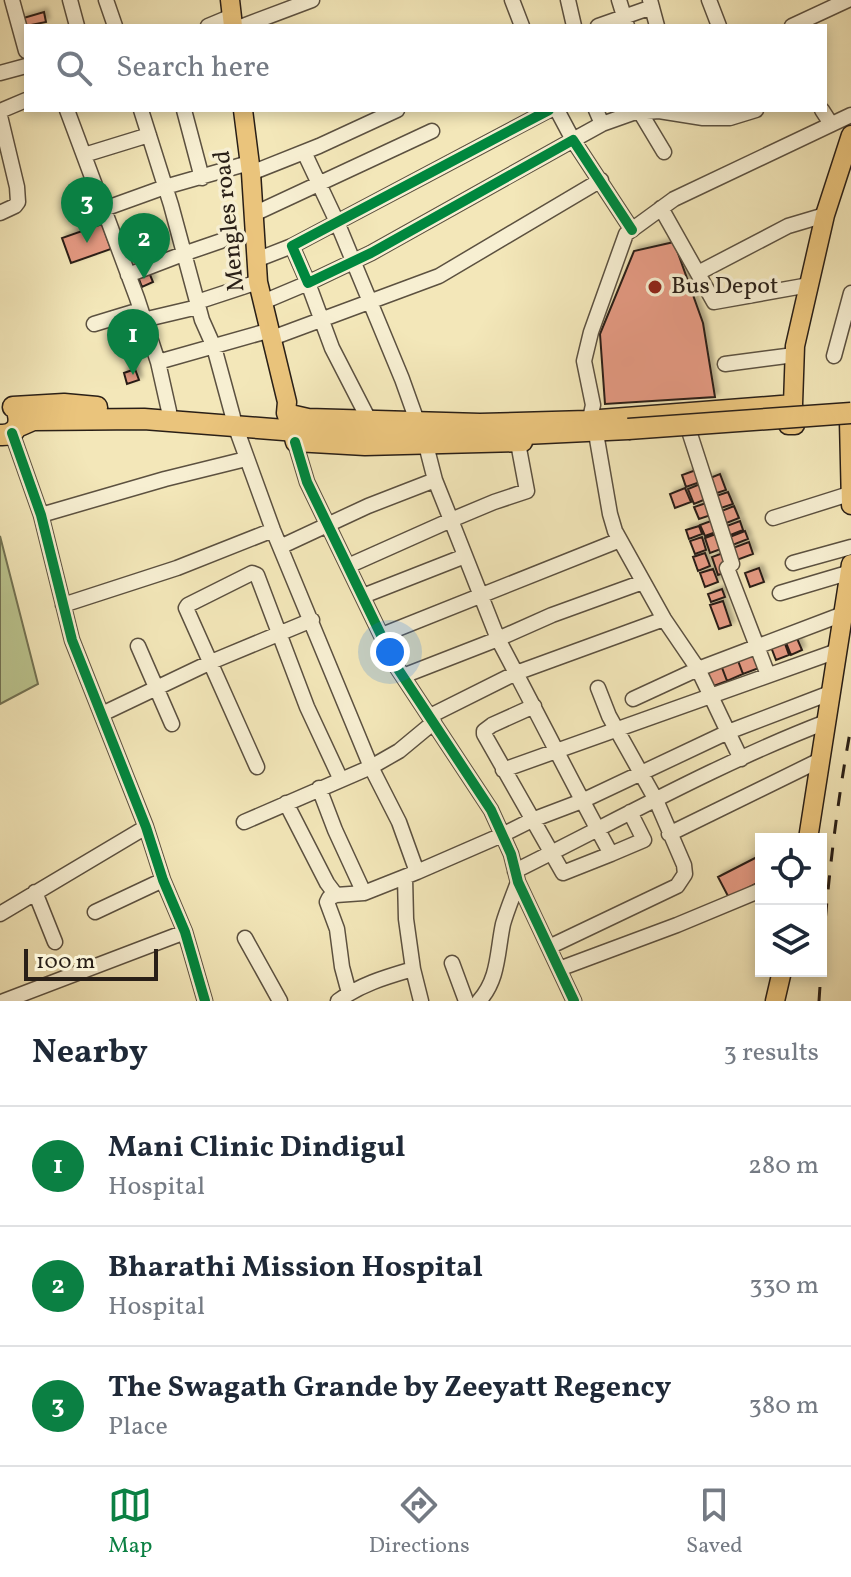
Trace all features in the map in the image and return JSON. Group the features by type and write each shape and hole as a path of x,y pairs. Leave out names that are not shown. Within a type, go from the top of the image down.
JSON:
{"highway":[{"path":"6,425 64,404 169,411 234,422"},
{"path":"6,425 57,418 144,419 290,426 335,434 361,426 524,434 638,431 850,417"}],"main road":[{"name":"Mengles road","path":"243,112 258,282 290,426"},
{"path":"290,426 365,446 518,443 597,439 638,431 795,425 794,355 825,215 851,135"},
{"path":"361,426 417,421 587,420 793,404"},
{"path":"638,431 646,415"},
{"path":"850,417 850,500"},
{"path":"809,833 851,564"},
{"path":"775,1001 781,977"}],"street":[{"path":"12,0 24,44"},
{"path":"70,0 76,24"},
{"path":"106,0 114,24"},
{"path":"214,24 312,0"},
{"path":"512,0 521,24"},
{"path":"568,0 574,24"},
{"path":"619,0 625,21 651,4 656,24"},
{"path":"709,0 718,24"},
{"path":"796,24 848,0"},
{"path":"0,73 24,67"},
{"path":"0,213 18,202 0,114 24,101"},
{"path":"68,112 158,362 169,411"},
{"path":"142,112 246,459 371,767 399,822 411,875 406,919 421,1001"},
{"path":"185,112 202,178"},
{"path":"104,209 165,187 304,152 393,112"},
{"path":"256,260 292,246 545,112"},
{"path":"558,112 632,230"},
{"path":"263,302 419,227 573,140 599,117 640,112 664,152"},
{"path":"679,112 703,118 730,118 750,112"},
{"path":"823,112 831,124"},
{"path":"587,420 593,405 584,361 591,332 626,234 674,199 851,115"},
{"path":"254,214 432,131"},
{"path":"84,155 149,135"},
{"path":"304,152 337,222 417,421"},
{"path":"158,362 320,321 439,276 601,180"},
{"path":"661,208 714,302 809,285"},
{"path":"698,273 788,226 825,215"},
{"path":"128,275 221,241"},
{"path":"292,246 361,426"},
{"path":"94,324 197,304 258,282"},
{"path":"834,356 851,293"},
{"path":"725,364 794,355"},
{"path":"795,425 850,417"},
{"path":"6,425 41,515 72,640 185,932 205,1001"},
{"path":"290,426 307,482 403,676 491,810 511,854 517,877 574,1001"},
{"path":"689,431 730,566 768,675"},
{"path":"597,439 610,514 620,540 664,619 698,669 741,759"},
{"path":"348,566 451,520 527,491 518,443"},
{"path":"426,445 435,480 498,639 611,854"},
{"path":"41,515 246,459"},
{"path":"280,547 368,506 435,480"},
{"path":"773,518 850,500"},
{"path":"63,605 177,568 273,530"},
{"path":"382,635 620,540"},
{"path":"793,563 851,547"},
{"path":"363,596 465,556"},
{"path":"780,593 851,572"},
{"path":"257,767 186,608 252,573 257,575 307,707 341,780"},
{"path":"403,676 552,615 643,582"},
{"path":"633,699 698,669 843,614"},
{"path":"244,822 371,767 399,751 432,719 516,673 664,619"},
{"path":"102,714 211,662 312,620"},
{"path":"138,646 172,724"},
{"path":"503,770 837,651"},
{"path":"549,947 677,886 685,874 656,800 616,729 598,688"},
{"path":"413,969 372,982 344,997 337,929 327,902 329,898 364,893 411,875 532,820 582,801 728,732 830,693"},
{"path":"534,706 484,731 486,740 563,873 644,840 630,812"},
{"path":"479,1001 488,990 497,966 504,923 517,877 597,828 826,722"},
{"path":"669,834 820,760"},
{"path":"319,788 364,893"},
{"path":"286,803 336,895"},
{"path":"0,914 146,827"},
{"path":"95,912 163,880"},
{"path":"35,892 55,942"},
{"path":"559,969 755,892"},
{"path":"4,1001 185,932"},
{"path":"245,938 280,1001"},
{"path":"452,963 466,1001"}],"green space":[{"path":"0,536 38,684 0,704"}],"building":[{"path":"44,12 46,22 24,24 20,19"},
{"path":"102,224 111,249 71,263 62,238"},
{"name":"Bus Depot","path":"674,242 703,323 715,397 605,404 600,334 634,251"},
{"path":"148,270 153,282 142,287 137,274"},
{"path":"135,369 139,380 127,384 124,373"},
{"path":"696,470 700,482 686,487 682,475"},
{"path":"720,474 726,490 711,495 705,480"},
{"path":"700,484 706,499 694,504 688,489"},
{"path":"685,488 691,502 675,508 670,494"},
{"path":"728,492 733,504 718,509 713,497"},
{"path":"706,503 711,515 699,519 694,507"},
{"path":"734,506 739,518 724,524 719,512"},
{"path":"711,521 716,532 705,536 700,525"},
{"path":"740,521 743,530 728,536 724,527"},
{"path":"699,526 702,534 689,539 686,530"},
{"path":"745,531 748,539 730,546 727,538"},
{"path":"716,534 721,549 710,553 705,538"},
{"path":"702,537 706,550 695,554 690,541"},
{"path":"749,542 753,554 734,561 730,549"},
{"path":"705,553 710,566 698,571 693,557"},
{"path":"723,553 730,571 718,575 712,557"},
{"path":"759,568 764,582 750,587 745,573"},
{"path":"713,569 718,582 705,587 700,573"},
{"path":"722,589 725,597 711,602 708,594"},
{"path":"723,601 731,625 719,629 710,605"},
{"path":"796,636 802,650 791,655 785,640"},
{"path":"784,641 789,655 776,660 771,647"},
{"path":"752,652 759,668 743,674 737,658"},
{"path":"737,658 743,674 727,681 721,665"},
{"path":"721,665 727,681 711,687 705,671"},
{"path":"755,858 755,884 729,898 718,877"}],"railway":[{"path":"819,1001 831,864 851,727"}],"cycle path":[{"path":"545,112 292,246 308,283 371,253 573,140 632,230"},
{"path":"12,433 41,515 72,640 185,932 205,1001"},
{"path":"295,442 307,482 396,666 491,810 511,854 518,882 574,1001"}],"place":[{"name":"The Swagath Grande by Zeeyatt Regency","path":"87,243"},
{"name":"Bharathi Mission Hospital","path":"144,279"},
{"name":"Bus Depot","path":"655,287"},
{"name":"Mani Clinic Dindigul","path":"133,375"}]}
